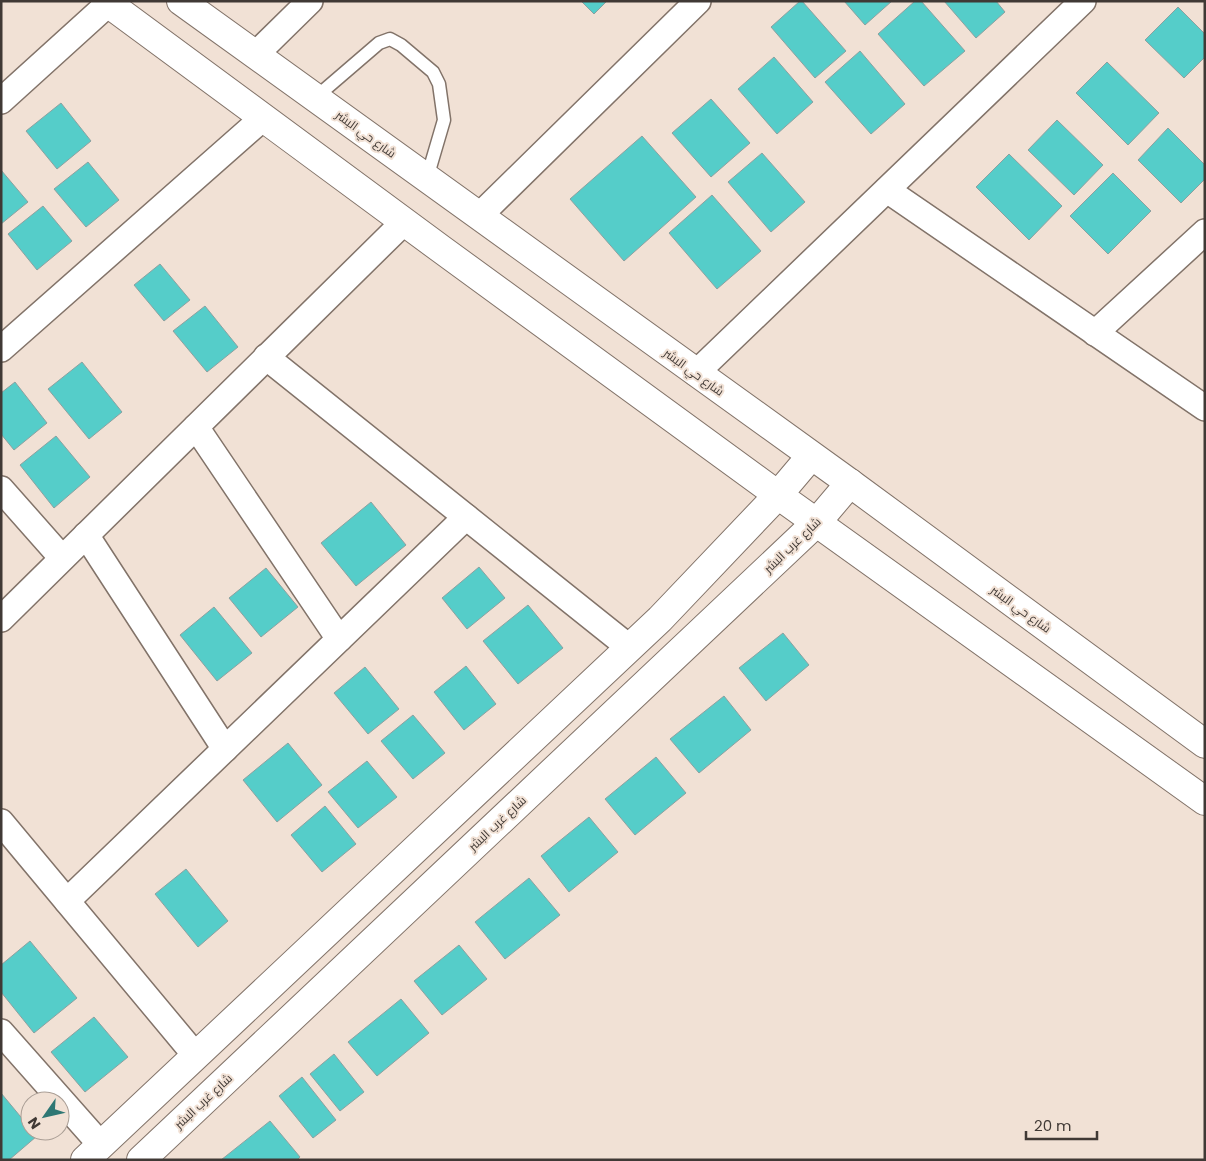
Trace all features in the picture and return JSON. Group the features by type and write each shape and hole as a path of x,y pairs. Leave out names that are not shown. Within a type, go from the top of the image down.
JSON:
{"street":[{"name":"شارع حي البشر","path":"181,1 850,483 1205,744"},
{"path":"255,55 310,1"},
{"path":"479,216 698,1"},
{"path":"696,373 1084,1"},
{"path":"1,102 106,2 778,495 1205,801"},
{"path":"1,349 263,118"},
{"path":"886,190 1205,408"},
{"path":"1,618 404,222"},
{"path":"1095,333 1205,232"},
{"path":"266,357 630,648"},
{"path":"196,427 339,639"},
{"path":"1,1032 93,1153 630,648 778,495 811,456"},
{"name":"شارع غرب البشر","path":"141,1160 817,522 850,483"},
{"path":"1,489 62,558"},
{"path":"67,901 466,517"},
{"path":"86,535 225,749"},
{"path":"1,822 196,1056"}],"lane":[{"path":"315,98 379,43 390,39 402,45 433,72 439,84 444,120 427,178"}],"building":[{"path":"581,1 607,1 594,14"},
{"path":"800,1 846,51 815,78 771,27"},
{"path":"844,1 892,1 865,25"},
{"path":"915,1 921,1 965,51 924,86 878,34"},
{"path":"944,1 996,1 1005,12 976,38"},
{"path":"1178,7 1205,34 1205,57 1184,78 1145,40"},
{"path":"860,51 905,104 871,134 825,82"},
{"path":"774,57 813,102 777,134 738,89"},
{"path":"1107,62 1159,113 1128,145 1076,93"},
{"path":"711,99 750,143 711,177 672,133"},
{"path":"61,103 91,141 57,169 26,131"},
{"path":"1057,120 1103,165 1074,195 1028,150"},
{"path":"1168,128 1205,165 1205,179 1181,203 1138,160"},
{"path":"642,136 696,197 624,261 570,199"},
{"path":"762,153 805,202 771,232 728,182"},
{"path":"1009,154 1062,206 1029,240 976,187"},
{"path":"88,162 119,200 86,227 54,189"},
{"path":"1,170 28,202 1,224"},
{"path":"1113,173 1151,211 1108,254 1070,216"},
{"path":"712,195 761,251 717,289 669,233"},
{"path":"43,206 72,241 37,270 8,234"},
{"path":"160,264 190,300 164,321 134,285"},
{"path":"205,306 238,347 207,372 173,331"},
{"path":"82,362 122,412 89,439 48,389"},
{"path":"15,382 47,423 14,450 1,434 1,393"},
{"path":"56,436 90,477 54,508 20,465"},
{"path":"371,502 406,545 356,586 321,543"},
{"path":"479,567 505,598 467,629 442,598"},
{"path":"266,568 298,607 261,637 229,598"},
{"path":"528,605 563,648 518,684 483,641"},
{"path":"214,607 252,653 217,681 180,635"},
{"path":"783,633 809,665 766,701 739,668"},
{"path":"466,666 496,704 464,730 434,692"},
{"path":"365,667 399,709 368,734 334,693"},
{"path":"724,696 751,730 699,773 670,739"},
{"path":"413,715 445,753 413,779 381,741"},
{"path":"288,743 322,785 277,822 243,780"},
{"path":"656,757 686,793 635,835 605,799"},
{"path":"367,761 397,797 358,828 328,792"},
{"path":"325,806 356,844 322,872 291,835"},
{"path":"589,817 618,852 569,892 541,856"},
{"path":"186,869 228,921 198,947 155,894"},
{"path":"529,878 560,915 505,959 475,922"},
{"path":"30,941 77,998 34,1033 1,992 1,965"},
{"path":"459,945 487,979 442,1015 414,981"},
{"path":"401,999 429,1033 377,1076 348,1042"},
{"path":"94,1017 128,1057 85,1092 51,1052"},
{"path":"334,1054 364,1092 340,1111 310,1074"},
{"path":"302,1077 336,1120 313,1138 279,1096"},
{"path":"1,1093 20,1116 20,1141 31,1141 9,1160 1,1160"},
{"path":"270,1121 300,1157 297,1160 221,1160"}]}
